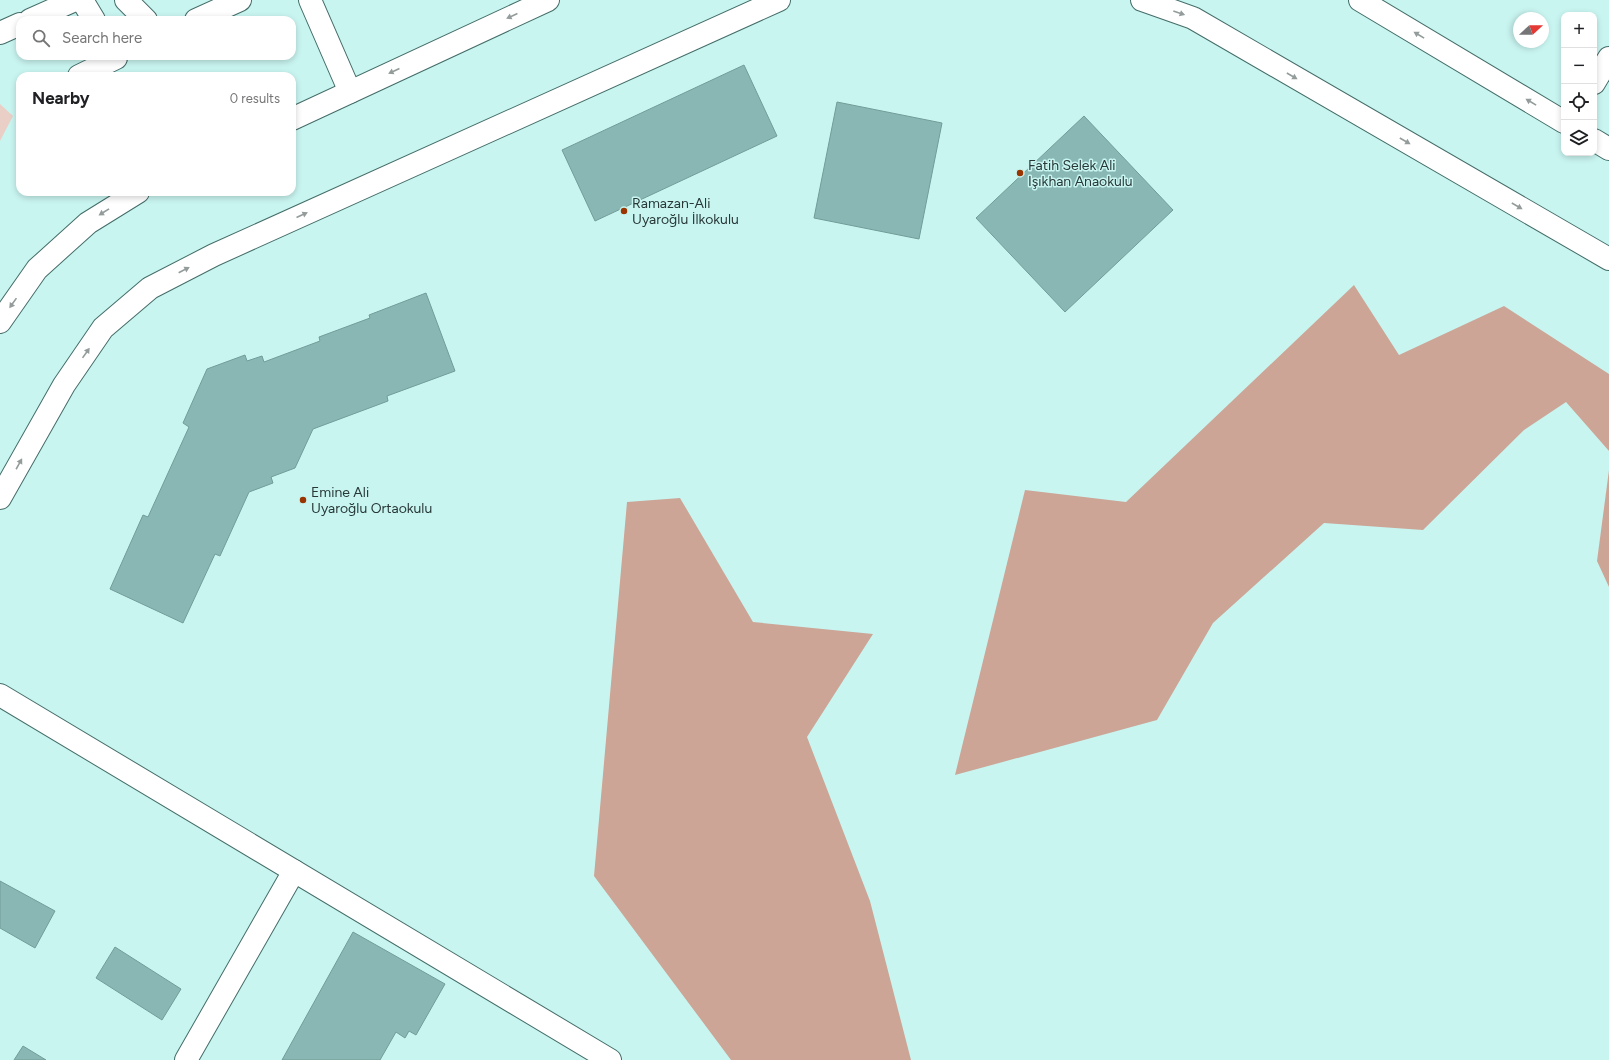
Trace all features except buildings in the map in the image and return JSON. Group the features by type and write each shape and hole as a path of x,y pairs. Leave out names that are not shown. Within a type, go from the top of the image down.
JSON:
{"main road":[{"path":"39,16 75,0"},
{"path":"82,0 92,16"},
{"path":"126,0 142,16"},
{"path":"205,16 240,0"},
{"path":"310,0 350,92"},
{"path":"296,116 548,0"},
{"path":"0,498 64,385 103,328 150,288 214,255 779,0"},
{"path":"1142,0 1192,18 1609,259"},
{"path":"1360,0 1561,120"},
{"path":"0,33 16,26"},
{"path":"1597,78 1609,58"},
{"path":"87,72 112,60"},
{"path":"1597,142 1609,149"},
{"path":"0,322 37,269 88,223 132,196"},
{"path":"0,696 610,1060"},
{"path":"186,1060 294,871"}],"shaded area":[{"path":"0,104 13,116 0,141"},
{"path":"1354,285 1399,355 1504,306 1609,374 1609,451 1566,402 1524,430 1423,530 1324,523 1213,623 1157,720 955,775 1025,490 1126,502"},
{"path":"1609,470 1609,587 1597,561"},
{"path":"680,498 753,622 873,634 807,737 870,901 911,1060 731,1060 594,876 627,502"}],"place":[{"name":"Fatih Selek Ali Işıkhan Anaokulu","path":"1020,173"},
{"name":"Ramazan-Ali Uyaroğlu İlkokulu","path":"624,211"},
{"name":"Emine Ali Uyaroğlu Ortaokulu","path":"303,500"}]}
